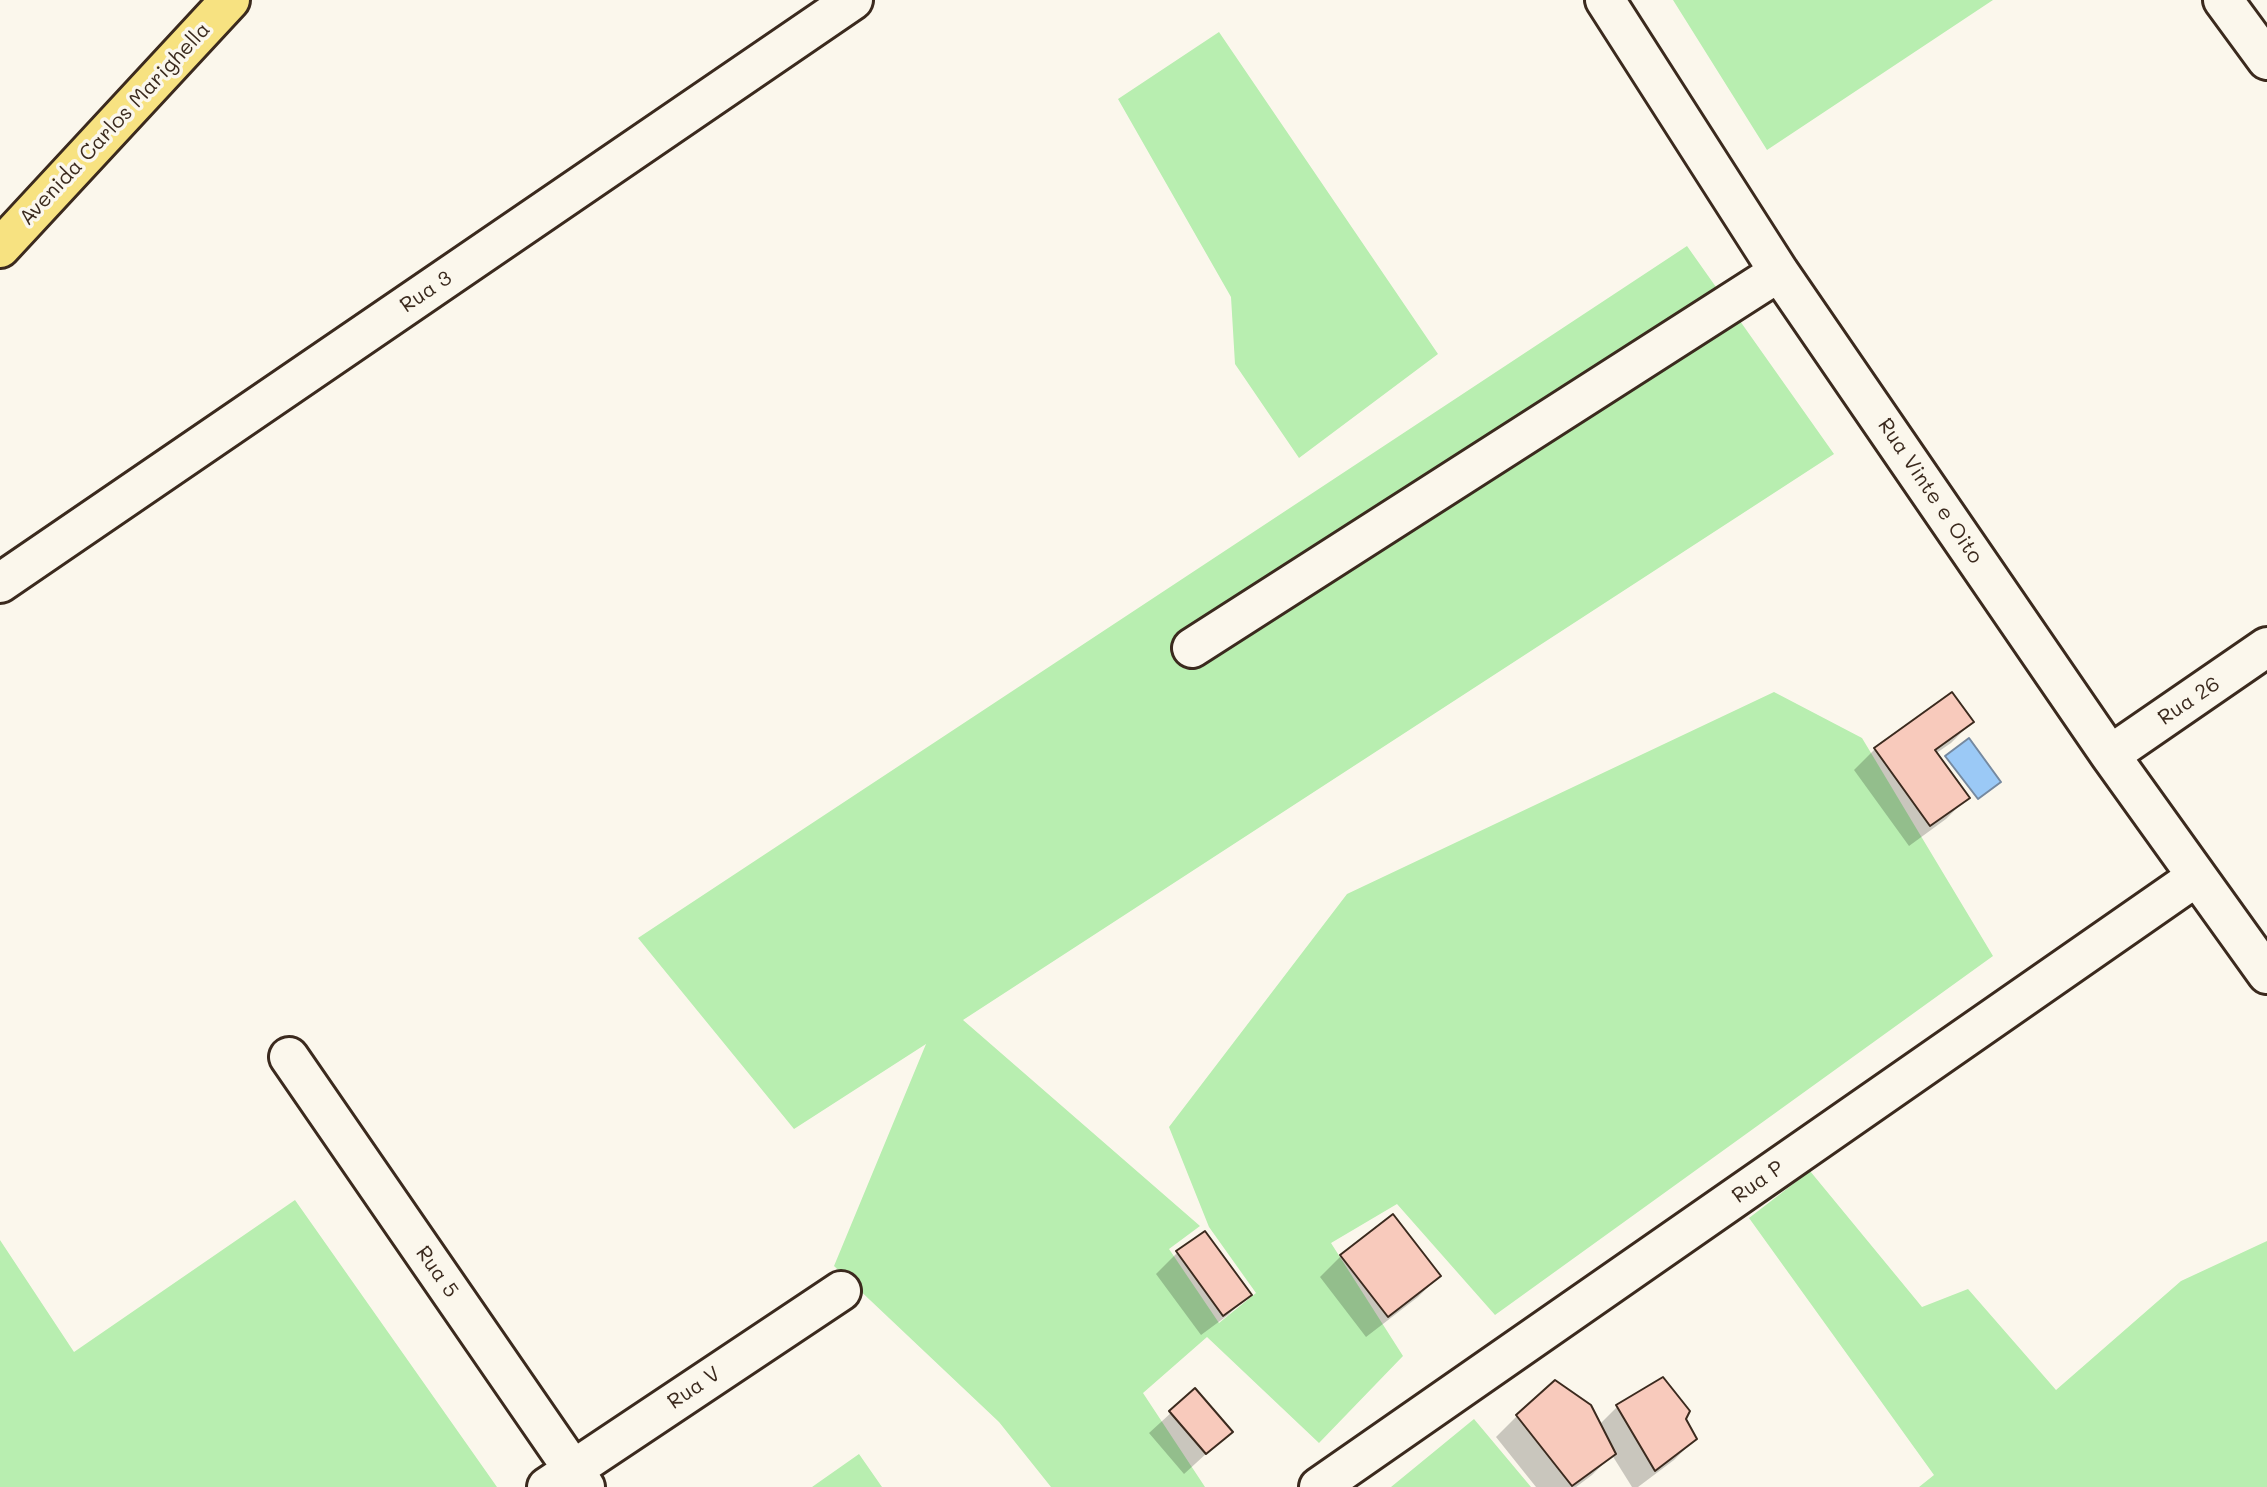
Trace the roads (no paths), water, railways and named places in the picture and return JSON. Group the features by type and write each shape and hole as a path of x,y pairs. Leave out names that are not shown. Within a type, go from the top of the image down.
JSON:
{"main road":[{"name":"Avenida Carlos Marighella","path":"0,248 230,0"}],"street":[{"name":"Rua 3","path":"0,583 853,0"},
{"name":"Rua Vinte e Oito","path":"1605,0 1779,272 2110,755 2267,974"},
{"path":"2223,0 2267,60"},
{"path":"1192,648 1779,272"},
{"name":"Rua 26","path":"2110,755 2267,648"},
{"name":"Rua P","path":"1320,1487 2196,877"},
{"name":"Rua 5","path":"289,1057 568,1481"},
{"name":"Rua V","path":"568,1481 841,1291"}],"water":[{"path":"1969,738 2001,782 1978,799 1945,756"}]}
